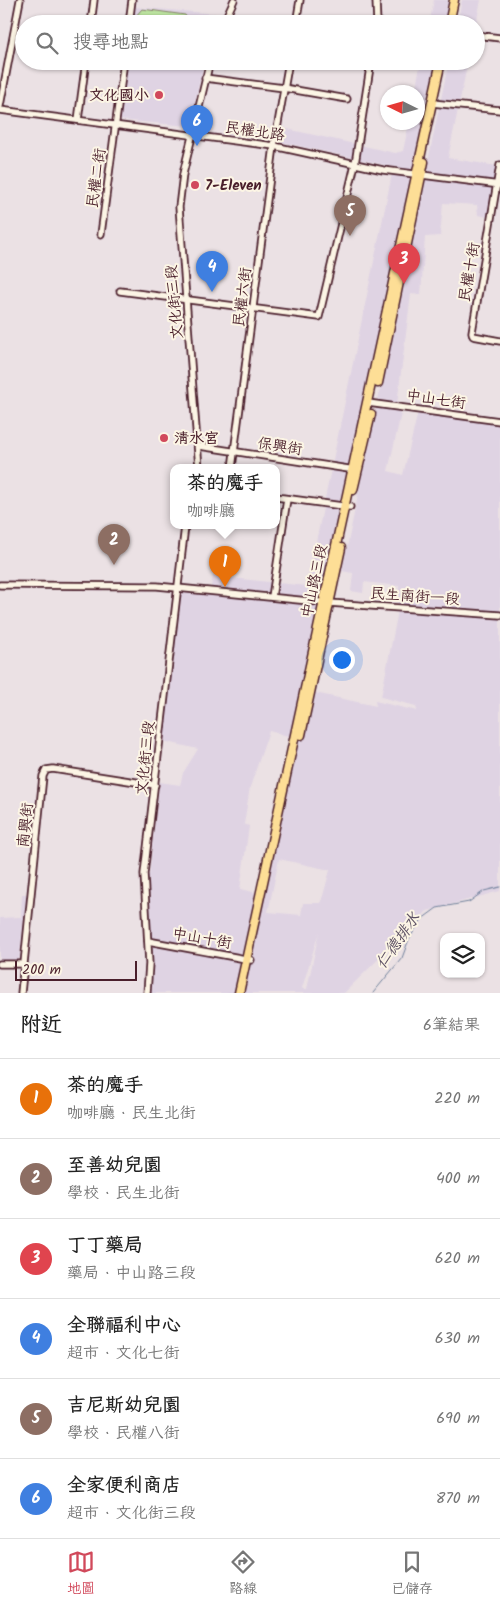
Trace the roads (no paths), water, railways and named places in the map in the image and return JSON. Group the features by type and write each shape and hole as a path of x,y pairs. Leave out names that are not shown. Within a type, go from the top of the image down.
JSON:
{"main road":[{"path":"451,15 454,0"},
{"path":"455,15 458,0"},
{"path":"434,103 440,70"},
{"path":"434,103 443,70"},
{"name":"中山路三段","path":"244,993 249,959 371,403 434,103"},
{"name":"中山路三段","path":"239,993 249,959"}],"street":[{"path":"17,15 20,0"},
{"path":"92,15 94,0"},
{"path":"130,15 132,0"},
{"path":"227,15 234,0"},
{"path":"298,15 300,0"},
{"path":"376,0 377,15"},
{"path":"0,106 15,26"},
{"path":"485,36 500,38"},
{"path":"78,120 85,70"},
{"name":"民權二街","path":"101,234 123,70"},
{"name":"文化街三段","path":"199,464 179,207 183,174 207,70"},
{"name":"民權六街","path":"232,464 274,146 287,70"},
{"path":"120,291 187,298 319,317 355,164 370,70"},
{"path":"205,78 284,88 347,99"},
{"path":"434,103 500,110"},
{"name":"民權北路","path":"0,110 274,146 419,176 499,184"},
{"path":"499,184 500,165"},
{"name":"民權十街","path":"499,184 472,336 500,341"},
{"name":"中山七街","path":"371,403 500,421"},
{"name":"保興街","path":"199,446 355,470"},
{"path":"280,498 347,507"},
{"path":"272,597 287,499"},
{"name":"文化街三段","path":"147,993 148,941 144,874 185,529"},
{"name":"民生南街一段","path":"0,585 177,588 326,602 500,615"},
{"name":"南興街","path":"20,993 43,776 46,770 53,769 154,785"},
{"name":"中山十街","path":"148,941 249,959"},
{"path":"0,964 24,964"}],"waterway":[{"name":"仁德排水","path":"373,993 402,958 409,939 422,919 437,908 469,902 484,891 500,887"}],"place":[{"name":"文化國小","path":"159,95"},
{"name":"全家便利商店","path":"197,146"},
{"name":"7-Eleven","path":"195,185"},
{"name":"吉尼斯幼兒園","path":"350,236"},
{"name":"丁丁藥局","path":"404,284"},
{"name":"全聯福利中心","path":"212,292"},
{"name":"清水宮","path":"164,438"},
{"name":"至善幼兒園","path":"114,565"},
{"name":"茶的魔手","path":"225,587"}]}
